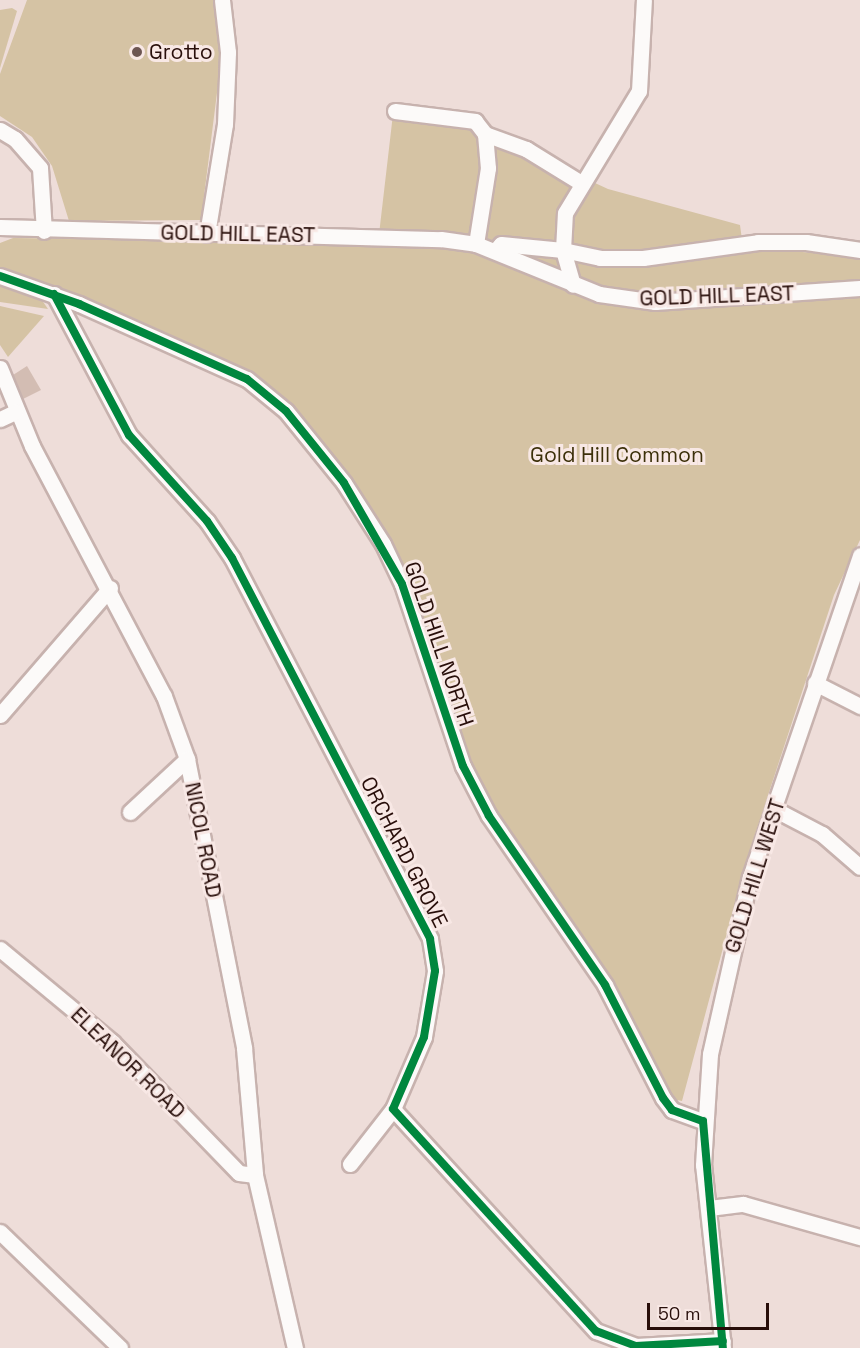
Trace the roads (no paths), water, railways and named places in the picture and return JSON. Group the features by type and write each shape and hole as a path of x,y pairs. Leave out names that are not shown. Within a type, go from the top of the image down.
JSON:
{"street":[{"path":"207,234 225,124 228,52 222,0"},
{"path":"573,285 563,250 566,213 581,183 639,91 644,0"},
{"path":"395,111 475,121 485,134 526,149 581,183"},
{"path":"0,130 15,139 40,168 44,231"},
{"path":"476,244 488,168 485,134"},
{"name":"GOLD HILL EAST","path":"0,227 44,231 207,234 476,244 573,285 655,302 860,288"},
{"name":"GOLD HILL EAST","path":"495,251 501,244 563,250 600,258 643,258 758,242 806,242 860,250"},
{"name":"GOLD HILL NORTH","path":"0,276 54,294 247,379 286,411 344,483 402,584 463,766 489,816 605,985 663,1098 672,1110 703,1121"},
{"name":"ORCHARD GROVE","path":"54,294 129,435 207,521 232,558 430,939 435,970 424,1037 393,1109 350,1164"},
{"name":"NICOL ROAD","path":"0,368 15,412 110,588 164,696 187,759 244,1048 255,1175 295,1348"},
{"path":"0,419 15,412"},
{"name":"GOLD HILL WEST","path":"723,1345 703,1121 710,1054 735,930 776,810 815,683 860,555"},
{"path":"0,715 110,588"},
{"path":"815,683 860,706"},
{"path":"130,812 187,759"},
{"path":"776,810 822,834 860,867"},
{"name":"ELEANOR ROAD","path":"0,949 112,1042 239,1173 255,1175"},
{"path":"393,1109 596,1330 636,1346 723,1345"},
{"path":"709,1208 743,1204 860,1237"},
{"path":"0,1232 120,1348"}],"place":[{"name":"Grotto","path":"137,52"}],"park label":[{"name":"Gold Hill Common","path":"617,455"}]}
